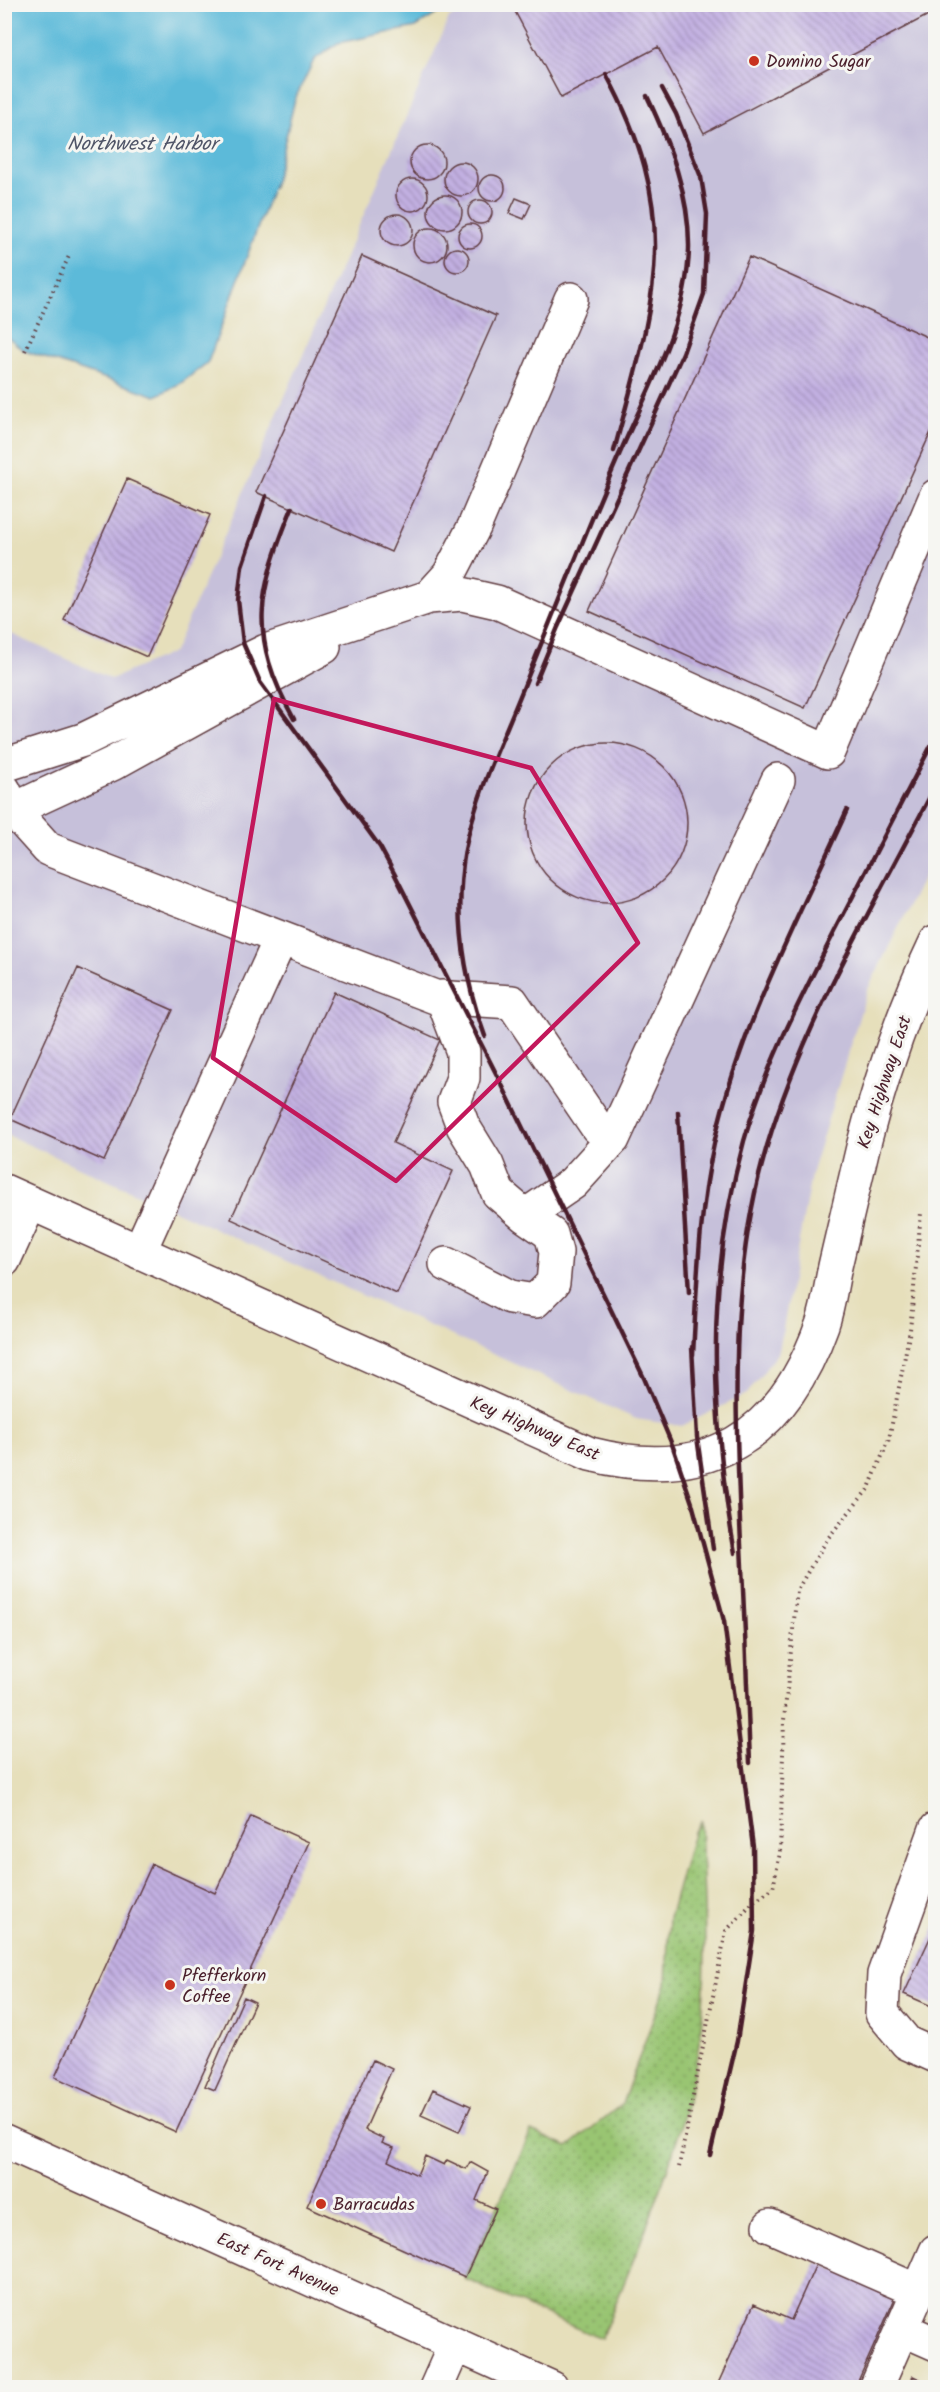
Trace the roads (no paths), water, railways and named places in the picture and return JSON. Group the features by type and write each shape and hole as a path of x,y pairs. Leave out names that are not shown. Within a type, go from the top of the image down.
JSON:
{"street":[{"path":"429,597 449,575 474,527 571,299"},
{"path":"4,765 82,740 266,651 429,597 462,594 497,602 828,752 936,496"},
{"path":"394,608 112,764 7,805 48,849 280,940 435,998 512,1002 597,1127 613,1138"},
{"path":"525,1216 573,1184 613,1138 778,780"},
{"path":"139,1252 280,940"},
{"name":"Key Highway East","path":"17,1197 590,1454 624,1463 651,1465 678,1462 719,1451 736,1443 774,1414 803,1370 822,1323 872,1111 916,984 936,942"},
{"path":"442,998 463,1052 463,1078 454,1102 463,1126 487,1165 498,1193 550,1234 556,1252 553,1282 535,1301 510,1296 446,1264"},
{"path":"4,1260 17,1197"},
{"path":"936,1828 887,1963 882,2013 907,2043 936,2056"},
{"name":"East Fort Avenue","path":"4,2141 552,2388"},
{"path":"770,2226 904,2285"},
{"path":"876,2388 936,2251"},
{"path":"902,2329 936,2344"},
{"path":"436,2388 455,2344"}],"water":[{"name":"Northwest Harbor","path":"4,5 451,5 416,27 338,43 314,60 295,99 276,178 208,362 181,383 156,396 25,351 5,335"}],"railway":[{"path":"606,74 631,126 646,173 654,218 655,261 641,350 614,451"},
{"path":"535,683 558,627 683,353 704,294 707,214 701,177 676,114 662,88"},
{"path":"485,1036 466,968 461,921 462,874 470,829 491,767 585,536 666,350 675,325 687,275 688,229 682,190 671,152 647,96"},
{"path":"266,496 242,566 238,600 243,643 260,682 380,847 503,1087 644,1378 673,1447 692,1503 724,1621 753,1847 754,1931 737,2041 710,2155"},
{"path":"292,508 271,565 265,590 263,614 264,637 269,662 294,719"},
{"path":"735,1553 721,1449 716,1346 723,1244 744,1141 762,1086 797,1007 936,736"},
{"path":"750,1763 737,1427 738,1333 746,1239 767,1146 801,1053 843,962 936,785"},
{"path":"693,1355 705,1193 726,1097 755,1013 847,810"},
{"path":"678,1112 689,1293"},
{"path":"692,1347 697,1437 713,1549"}],"place":[{"name":"Domino Sugar","path":"754,61"},
{"name":"Pfefferkorn Coffee","path":"170,1985"},
{"name":"Barracudas","path":"321,2204"}]}
